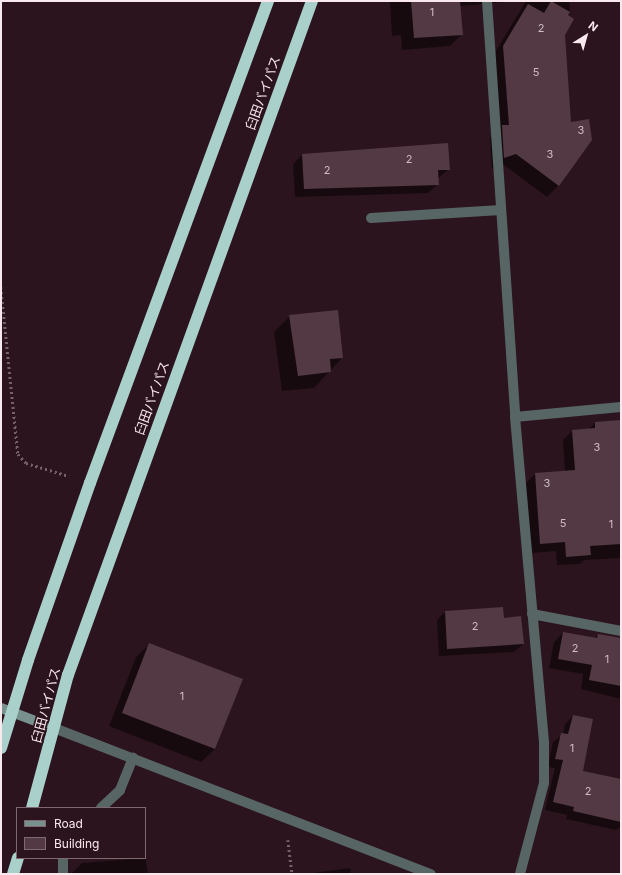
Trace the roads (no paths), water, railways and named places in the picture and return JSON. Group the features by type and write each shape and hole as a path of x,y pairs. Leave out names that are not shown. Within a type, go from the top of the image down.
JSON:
{"highway":[{"name":"臼田バイパス","path":"1,748 6,710 268,1"},
{"name":"臼田バイパス","path":"32,807 68,675 312,1"},
{"path":"13,874 18,859"}],"main road":[{"path":"6,710 54,728"}],"street":[{"path":"486,1 515,417 544,744 544,783 520,874"},
{"path":"371,218 501,210"},
{"path":"515,417 621,407"},
{"path":"532,614 621,631"},
{"path":"54,728 134,757 431,874"},
{"path":"102,807 120,790 134,757"},
{"path":"63,859 63,874"}]}
